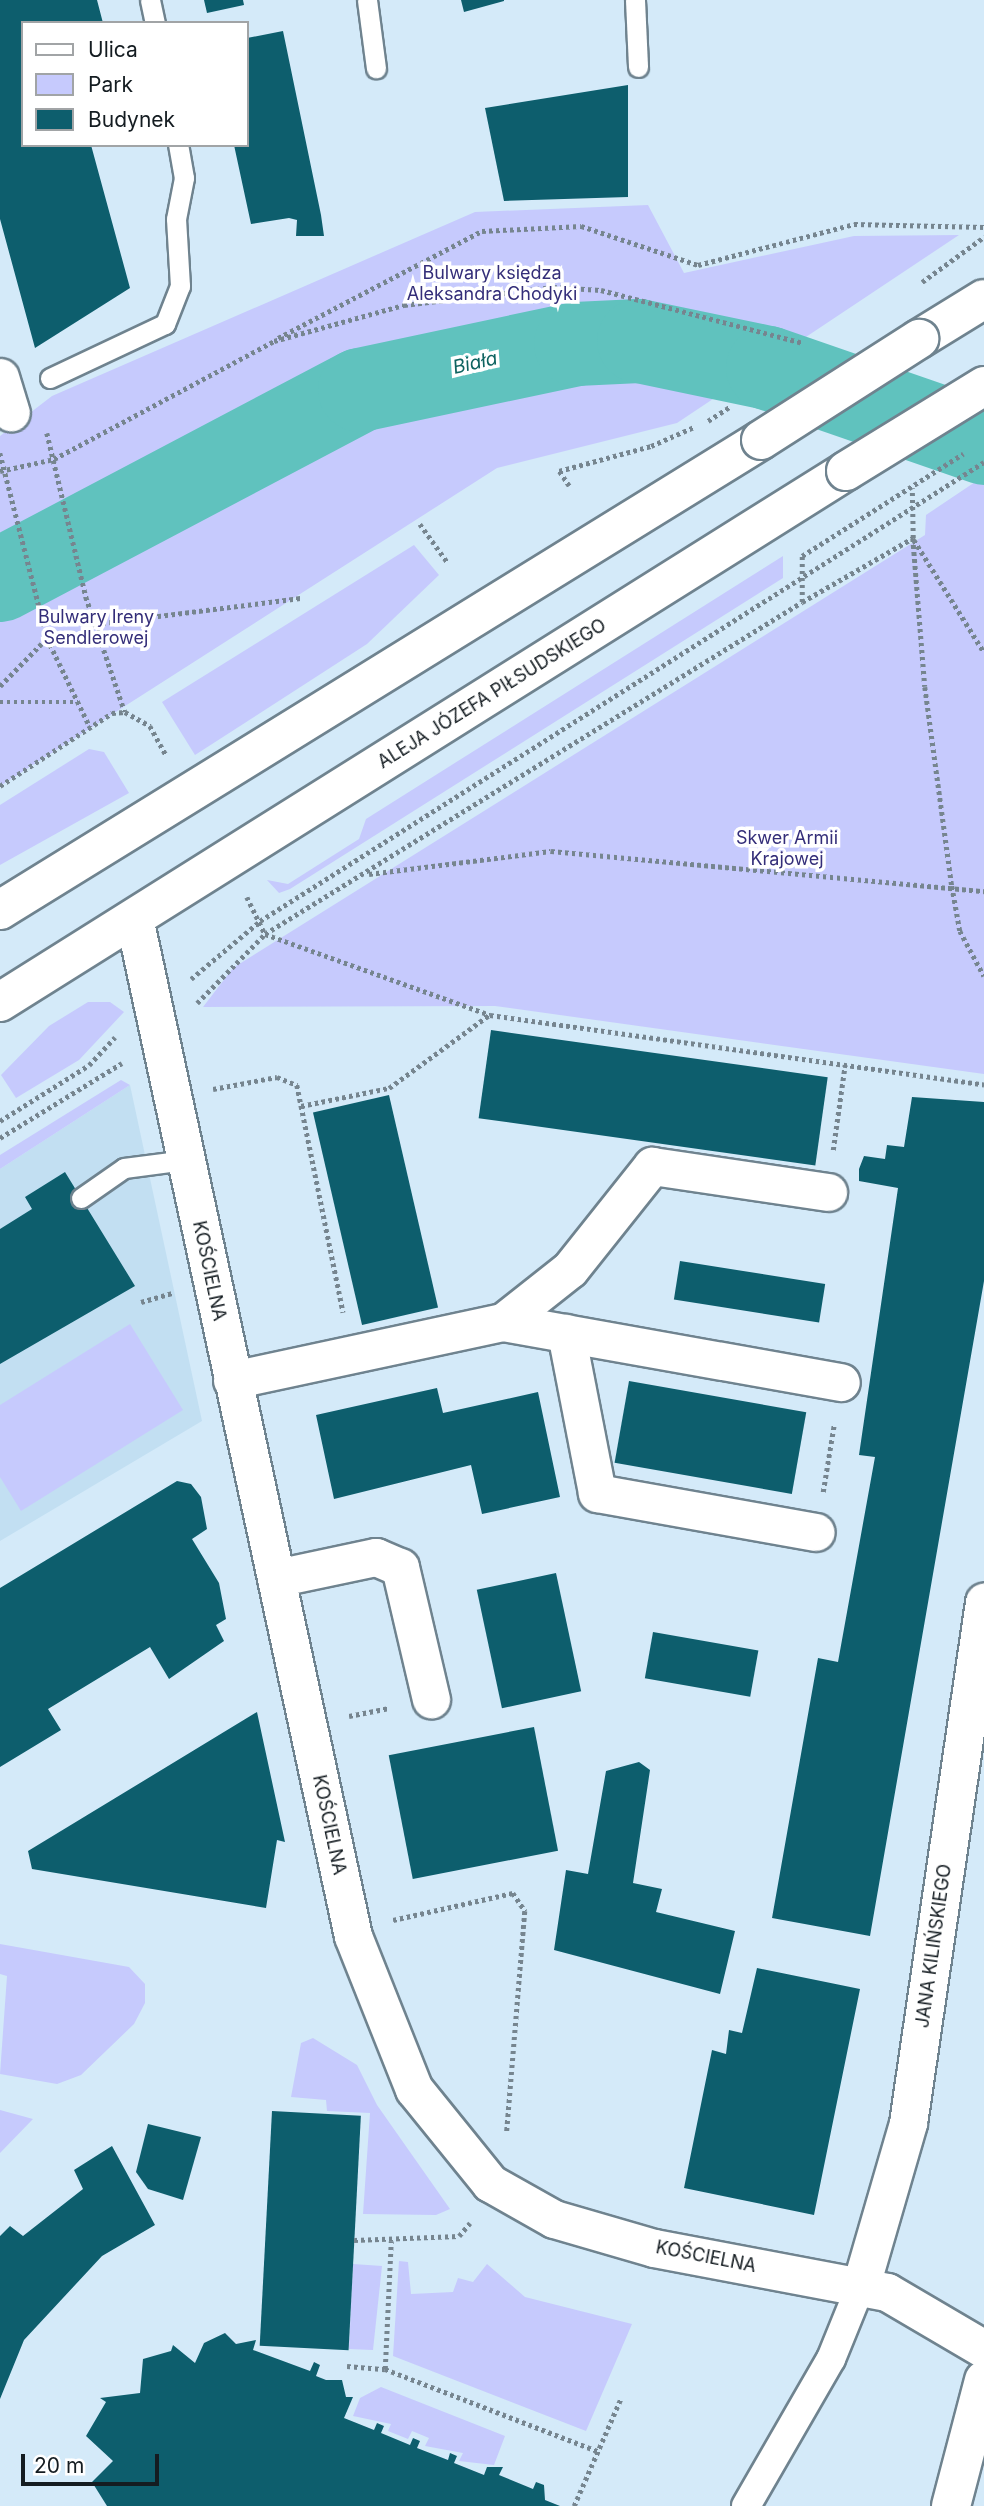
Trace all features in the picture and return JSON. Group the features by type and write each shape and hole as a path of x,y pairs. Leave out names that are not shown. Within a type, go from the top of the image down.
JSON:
{"main road":[{"path":"0,909 761,440 984,299"},
{"name":"ALEJA JÓZEFA PIŁSUDSKIEGO","path":"0,1002 984,386"},
{"path":"951,2506 984,2380"}],"street":[{"path":"0,377 11,412"},
{"name":"KOŚCIELNA","path":"134,918 158,1019 232,1380 353,1937 398,2061 460,2152 490,2182 554,2219 654,2248 887,2292 984,2349"},
{"path":"503,1322 570,1269 652,1166 828,1192"},
{"path":"232,1380 503,1322 841,1382"},
{"path":"566,1333 597,1493 816,1532"},
{"path":"276,1578 376,1557 400,1567 430,1699"},
{"name":"JANA KILIŃSKIEGO","path":"861,2285 908,2123 984,1602"},
{"path":"746,2506 831,2359 861,2285"}],"lane":[{"path":"150,0 155,21"},
{"path":"368,0 376,68"},
{"path":"635,0 638,67"},
{"path":"50,378 165,324 180,286 176,219 184,178 178,147"},
{"path":"81,1198 124,1168 186,1160"}],"path":[{"path":"2,470 54,459 274,341 316,313 482,231 581,226 698,265 854,224 984,228"},
{"path":"918,286 984,237"},
{"path":"274,341 404,305 553,287 601,289 688,309 803,344"},
{"path":"569,486 559,471 651,446 708,421"},
{"path":"0,786 90,727 125,712 86,597 47,431"},
{"path":"802,602 803,556 974,447"},
{"path":"0,452 2,470 40,617 47,638 90,727"},
{"path":"0,1121 158,1019 260,921 801,581 984,462"},
{"path":"912,487 913,538 951,886 960,931 984,976"},
{"path":"420,524 448,563"},
{"path":"0,1138 265,934 367,874 802,602 913,538"},
{"path":"913,538 984,652"},
{"path":"95,624 300,598"},
{"path":"0,686 47,638"},
{"path":"0,702 78,702"},
{"path":"367,874 551,851 984,891"},
{"path":"265,934 489,1015 984,1084"},
{"path":"301,1106 389,1088 489,1015"},
{"path":"828,1192 845,1065"},
{"path":"205,1091 286,1077 297,1085 352,1354"},
{"path":"141,1302 181,1292"},
{"path":"816,1532 841,1382"},
{"path":"341,1717 366,1713"},
{"path":"384,1922 513,1893 525,1911 507,2132"},
{"path":"354,2241 459,2236 470,2223"},
{"path":"385,2368 391,2241"},
{"path":"347,2366 385,2368 598,2451"},
{"path":"574,2506 621,2398"}],"shaded area":[{"path":"130,1085 202,1421 0,1541 0,1169"}],"green space":[{"path":"648,205 684,273 854,236 959,235 677,423 497,468 0,786 0,436 52,396 475,212"},
{"name":"Skwer Armii Krajowej","path":"984,476 984,1074 495,1006 203,1007 233,968 925,535 926,515"},
{"path":"414,545 439,575 367,644 195,755 162,702"},
{"path":"783,556 783,578 290,889 279,893 267,880 288,884 359,839 366,819"},
{"path":"89,749 104,752 129,793 0,865 0,805"},
{"path":"88,1002 110,1002 124,1012 79,1060 16,1098 1,1075 49,1026"},
{"path":"121,1080 130,1085 0,1169 0,1155"},
{"path":"130,1324 183,1410 21,1511 0,1477 0,1405"},
{"path":"0,1944 129,1967 145,1984 145,2003 134,2024 81,2075 57,2084 0,2074 7,1976 0,1974"},
{"path":"313,2038 357,2065 377,2105 450,2209 436,2215 363,2214 370,2113 327,2111 326,2100 291,2097 301,2043"},
{"path":"0,2110 33,2119 0,2153"},
{"path":"399,2261 408,2262 411,2294 453,2292 458,2278 473,2282 487,2264 525,2297 632,2324 586,2431 393,2356"},
{"path":"353,2264 382,2266 373,2350 349,2349"},
{"path":"381,2387 505,2436 494,2465 459,2461 463,2453 425,2446 429,2438 412,2431 408,2439 388,2431 391,2424 353,2416 360,2398"}],"building":[{"path":"0,0 97,0 102,21 21,21 21,147 92,147 130,288 35,348 0,219"},
{"path":"204,0 243,0 244,5 207,13"},
{"path":"461,0 504,0 504,1 464,12"},
{"path":"283,31 324,236 296,236 297,220 289,218 251,224 234,147 248,147 248,38"},
{"path":"628,85 628,197 504,201 485,108"},
{"path":"491,1030 828,1077 815,1165 479,1118"},
{"path":"389,1095 438,1307 362,1325 313,1113"},
{"path":"912,1097 984,1102 984,1281 870,1936 772,1918 818,1658 838,1662 875,1457 859,1455 898,1188 859,1181 859,1169 864,1156 885,1159 887,1145 904,1147"},
{"path":"65,1172 135,1286 0,1364 0,1229 32,1209 25,1197"},
{"path":"680,1261 825,1284 819,1323 674,1300"},
{"path":"629,1381 806,1412 792,1494 615,1463"},
{"path":"437,1388 443,1413 538,1392 560,1497 482,1514 471,1465 334,1499 316,1415"},
{"path":"177,1481 191,1484 201,1497 207,1529 192,1539 219,1583 226,1619 216,1625 224,1641 169,1679 150,1647 48,1709 61,1730 0,1767 0,1588"},
{"path":"556,1573 581,1691 502,1708 477,1590"},
{"path":"653,1632 758,1651 750,1697 645,1678"},
{"path":"257,1712 285,1842 277,1840 266,1908 32,1869 28,1851"},
{"path":"534,1727 558,1851 413,1879 389,1755"},
{"path":"639,1762 650,1770 633,1883 662,1889 656,1912 735,1931 720,1994 554,1950 566,1870 588,1874 606,1771"},
{"path":"757,1968 860,1989 814,2215 684,2188 712,2050 726,2054 729,2030 742,2033"},
{"path":"272,2111 361,2116 349,2350 260,2346"},
{"path":"148,2124 201,2137 183,2200 148,2189 136,2172"},
{"path":"112,2146 155,2225 102,2256 24,2340 0,2399 0,2236 10,2226 23,2236 83,2189 74,2170"},
{"path":"225,2333 236,2344 256,2340 253,2350 310,2371 314,2362 320,2365 316,2376 326,2380 342,2380 346,2397 353,2397 344,2418 374,2430 377,2423 384,2426 381,2433 410,2445 413,2438 420,2441 417,2448 448,2460 450,2453 457,2456 454,2463 484,2475 487,2467 503,2467 499,2475 533,2489 536,2482 544,2485 545,2500 560,2506 107,2506 92,2482 113,2461 86,2436 106,2402 100,2398 140,2393 143,2359 171,2351 173,2345 195,2363 204,2343"}],"waterway":[{"name":"Biała","path":"0,580 360,390 576,344 639,341 768,368 984,443"}],"park label":[{"name":"Bulwary księdza Aleksandra Chodyki","path":"492,284"},
{"name":"Bulwary Ireny Sendlerowej","path":"96,628"}]}
